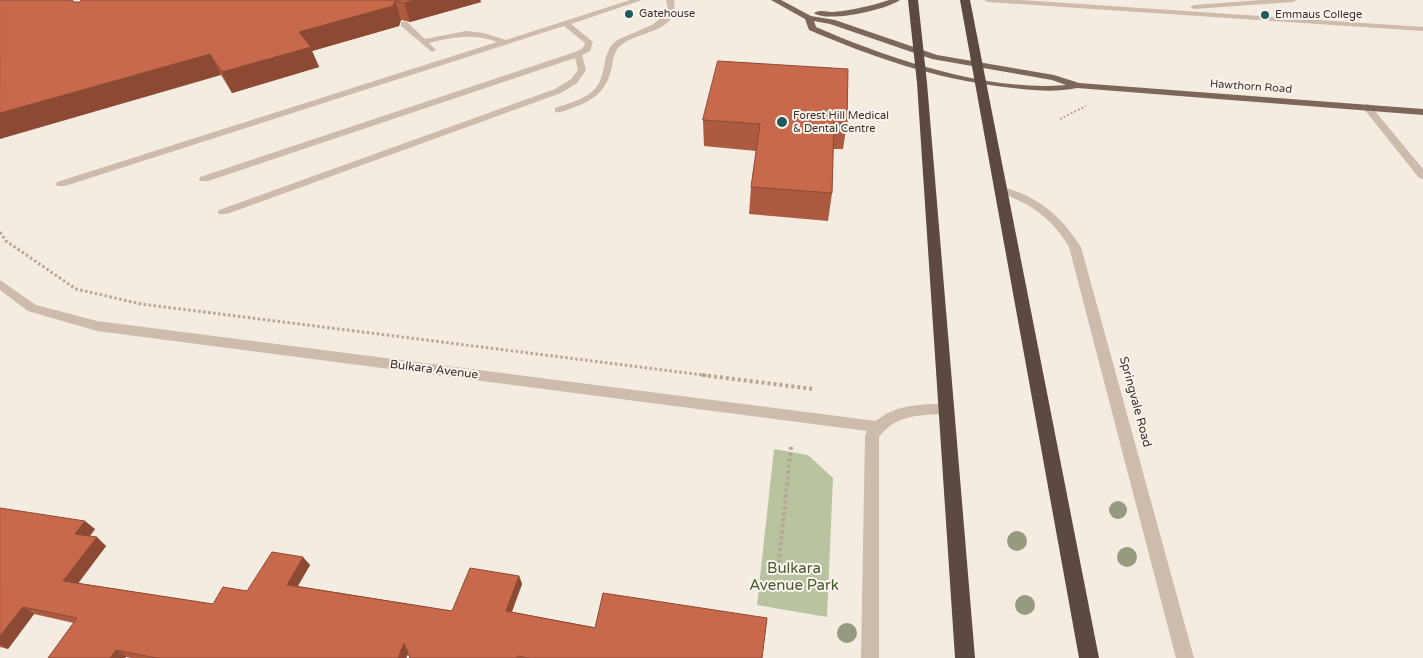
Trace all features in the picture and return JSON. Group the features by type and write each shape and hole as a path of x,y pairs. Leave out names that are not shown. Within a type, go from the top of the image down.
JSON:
{"highway":[{"path":"913,0 921,68 965,658"},
{"path":"965,0 982,82 1088,658"}],"main road":[{"name":"Hawthorn Road","path":"775,0 809,18 832,22 919,52 979,66 1054,78 1078,86"},
{"path":"795,11 832,14 856,12 896,0"},
{"name":"Hawthorn Road","path":"809,18 812,28 880,56 921,68 982,82 1055,90 1078,86 1423,112"}],"street":[{"path":"61,184 638,0"},
{"path":"558,110 587,98 599,90 605,80 611,51 619,43 657,26 668,18 672,8 670,0"},
{"path":"988,0 1423,29"},
{"path":"1117,8 1183,7 1293,0"},
{"path":"404,24 432,50"},
{"path":"204,179 578,54 587,49 589,42 566,24"},
{"path":"424,42 457,33 472,32 489,35 507,43"},
{"path":"223,212 558,91 574,81 582,70 578,54"},
{"path":"1367,107 1423,176"},
{"name":"Springvale Road","path":"1002,190 1036,203 1049,213 1064,227 1075,247 1186,658"},
{"name":"Bulkara Avenue","path":"0,284 32,308 97,326 878,427"},
{"path":"870,658 872,436 878,427 900,412 915,409 947,409"}],"path":[{"path":"1060,119 1092,103"},
{"path":"0,232 6,241 76,289 141,304 814,389"},
{"path":"778,569 791,447"}],"green space":[{"name":"Bulkara Avenue Park","path":"774,449 808,455 833,478 827,617 757,605"}],"building":[{"path":"0,0 70,0 80,2 81,0 415,0 404,3 395,1 393,6 299,32 311,47 222,72 210,54 0,113"},
{"path":"718,61 848,69 847,123 834,122 832,193 751,187 760,124 703,120"},
{"path":"0,508 85,521 75,534 97,537 63,581 213,604 223,587 247,591 272,552 303,557 287,585 452,611 470,568 519,576 506,611 595,628 603,593 767,618 762,658 529,658 518,656 517,658 410,658 404,643 398,658 156,658 116,650 110,658 48,658 77,618 23,607 0,636"}],"place":[{"name":"Gatehouse","path":"629,14"},
{"name":"Emmaus College","path":"1265,15"},
{"name":"Forest Hill Medical & Dental Centre","path":"782,122"}]}
